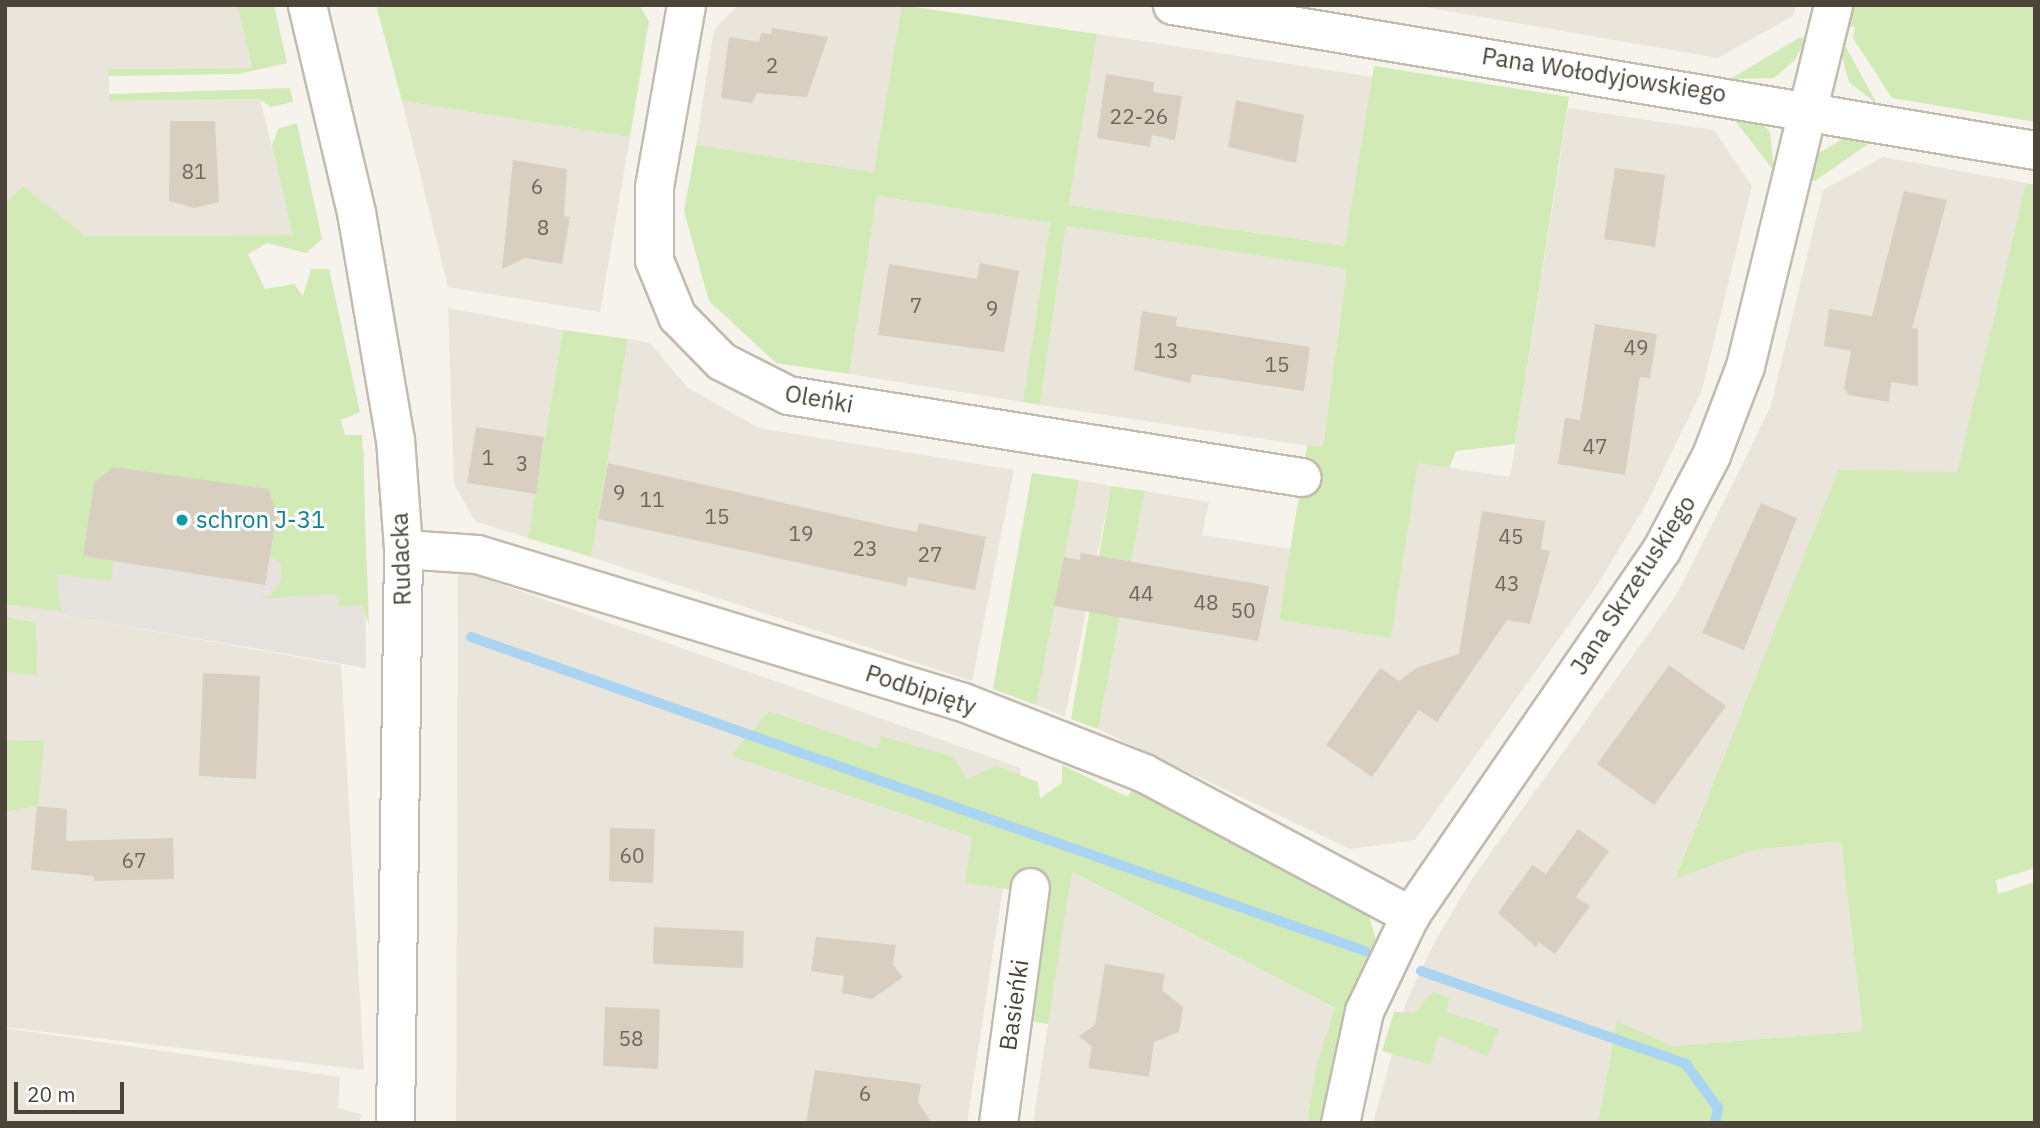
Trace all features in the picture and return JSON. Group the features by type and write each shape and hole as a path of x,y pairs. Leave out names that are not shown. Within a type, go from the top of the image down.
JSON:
{"street":[{"name":"Rudacka","path":"307,5 373,310 396,439 403,549 395,1123"},
{"name":"Oleńki","path":"686,5 654,187 654,260 677,316 727,366 788,395 1301,477"},
{"name":"Pana Wołodyjowskiego","path":"1172,5 1807,108 2035,150"},
{"name":"Jana Skrzetuskiego","path":"1340,1123 1364,1011 1410,915 1661,550 1693,494 1745,366 1833,5"},
{"name":"Podbipięty","path":"403,549 477,554 962,702 1144,773 1410,915"},
{"name":"Basieńki","path":"998,1123 1030,887"}],"shaded area":[{"path":"5,5 237,5 252,68 109,69 109,101 260,99 294,235 84,236 23,186 5,203"},
{"path":"738,5 902,5 874,172 696,145 714,30"},
{"path":"1413,5 1796,5 1793,16 1718,58"},
{"path":"1097,34 1373,77 1346,246 1069,205"},
{"path":"402,101 630,137 600,312 448,287"},
{"path":"1568,108 1714,130 1752,186 1702,390 1648,501 1598,584 1415,840 1350,849 1098,729 1145,491 1209,502 1202,535 1291,549 1279,620 1391,637 1418,463 1510,477"},
{"path":"1883,157 2026,183 1957,473 1838,470 1675,878 1753,850 1841,841 1863,1031 1672,1046 1617,1022 1598,1123 1373,1123 1406,1003 1434,943 1472,879 1677,594 1749,451 1771,405 1823,190"},
{"path":"877,196 1050,223 1023,402 849,374"},
{"path":"1066,226 1347,269 1323,448 1040,405"},
{"path":"448,308 563,330 528,538 475,521 454,484"},
{"path":"628,339 650,343 688,388 759,428 1014,470 972,681 591,557"},
{"path":"5,384 364,449 366,668 5,605"},
{"path":"1079,480 1111,486 1065,717 1036,705"},
{"path":"458,569 1021,768 967,1123 456,1123"},
{"path":"5,605 341,665 364,1070 5,1027"},
{"path":"1071,872 1336,1009 1315,1070 1307,1123 1033,1123"},
{"path":"5,1028 340,1077 338,1108 361,1114 360,1123 5,1123"}],"green space":[{"path":"237,5 274,5 287,63 238,74 109,76 108,69 252,68"},
{"path":"376,5 639,5 649,21 630,137 402,101"},
{"path":"902,5 1097,34 1069,205 1345,246 1374,66 1569,97 1515,444 1456,451 1449,468 1418,463 1391,638 1279,620 1307,445 1323,447 1347,269 1066,226 1040,405 1023,402 1050,223 877,196 849,374 776,363 709,301 684,211 696,145 874,172"},
{"path":"1850,5 2035,5 2035,122 1892,98 1853,38 1855,27 1845,26"},
{"path":"1799,38 1807,38 1794,61 1774,78 1730,79"},
{"path":"1839,46 1846,47 1877,104 1849,82"},
{"path":"290,88 293,102 271,107 259,99 109,101 109,94"},
{"path":"1732,117 1756,118 1770,132 1774,171"},
{"path":"297,123 322,239 306,253 267,243 248,254 265,289 294,284 303,296 311,269 329,269 360,412 341,420 345,435 362,435 369,625 362,605 337,605 342,598 333,594 259,599 271,595 281,580 281,563 270,556 277,513 94,483 83,556 114,561 111,581 56,574 61,611 5,604 5,203 23,186 85,236 293,235 272,146 278,129"},
{"path":"1846,137 1872,137 1871,142 1815,181 1807,179 1817,154"},
{"path":"2026,183 2035,185 2035,868 1996,880 1998,894 2035,882 2035,1123 1598,1123 1617,1021 1672,1046 1863,1031 1841,841 1753,850 1675,879 1838,470 1957,472"},
{"path":"563,330 628,339 591,557 528,538"},
{"path":"1032,473 1079,480 1036,705 993,689"},
{"path":"1111,486 1145,491 1098,729 1071,719"},
{"path":"5,617 36,623 37,675 5,672"},
{"path":"769,711 878,749 881,736 953,757 968,779 996,766 1038,782 1040,798 1062,783 1062,765 1128,797 1135,783 1368,912 1376,940 1354,992 1326,1123 1307,1123 1315,1070 1335,1008 1072,872 1048,1024 1028,1021 1050,879 1034,876 1019,891 965,883 972,837 731,756"},
{"path":"5,740 44,741 38,805 5,812"},
{"path":"1433,992 1449,998 1447,1012 1499,1029 1487,1056 1438,1035 1431,1065 1382,1051 1394,1012 1414,1013"}],"building":[{"path":"772,28 828,37 807,97 757,93 752,103 721,98 729,37 759,42 761,33 771,34"},
{"path":"1106,74 1154,82 1153,92 1182,96 1175,140 1152,135 1150,147 1097,138"},
{"path":"1236,100 1304,115 1296,163 1228,147"},
{"path":"170,121 215,121 219,202 195,208 169,201"},
{"path":"513,160 567,169 564,216 570,217 562,264 525,258 502,269"},
{"path":"1615,168 1665,175 1655,247 1604,239"},
{"path":"1904,191 1947,200 1912,328 1918,329 1918,386 1891,382 1889,402 1849,395 1844,388 1851,351 1824,346 1829,309 1872,316"},
{"path":"980,263 1019,271 1004,352 878,335 889,264 977,279"},
{"path":"1142,311 1177,317 1176,326 1310,347 1304,391 1192,374 1190,383 1134,370"},
{"path":"1595,324 1657,334 1650,378 1640,377 1625,475 1558,464 1565,418 1580,420"},
{"path":"476,427 544,437 536,494 467,483"},
{"path":"608,463 886,526 917,532 919,523 986,537 975,590 908,577 906,586 598,519"},
{"name":"schron J-31","path":"113,467 268,489 277,513 265,585 83,556 94,483"},
{"path":"1761,503 1797,518 1744,650 1702,633"},
{"path":"1482,511 1545,521 1541,550 1550,551 1530,624 1507,620 1437,722 1419,710 1372,777 1326,745 1380,668 1399,681 1416,668 1459,654"},
{"path":"1081,553 1269,586 1258,641 1054,606 1064,557 1080,560"},
{"path":"1669,665 1726,706 1654,805 1597,764"},
{"path":"203,673 260,676 256,779 199,776"},
{"path":"37,806 67,809 66,841 173,838 174,879 94,881 94,876 31,870"},
{"path":"610,828 655,829 653,883 609,881"},
{"path":"1578,829 1609,851 1576,897 1590,906 1555,954 1539,942 1536,947 1498,913 1532,865 1546,874"},
{"path":"654,927 744,931 743,968 653,964"},
{"path":"816,937 896,945 893,965 903,977 872,999 842,993 844,976 811,971"},
{"path":"1105,964 1165,974 1162,990 1183,1007 1179,1032 1154,1042 1149,1077 1088,1068 1092,1047 1079,1036 1095,1025"},
{"path":"605,1007 660,1009 658,1069 603,1066"},
{"path":"815,1070 921,1084 918,1102 932,1123 806,1123"}],"waterway":[{"path":"471,637 1365,951"},
{"path":"1421,971 1686,1064 1718,1108 1715,1123"}],"place":[{"name":"schron J-31","path":"182,520"}]}
